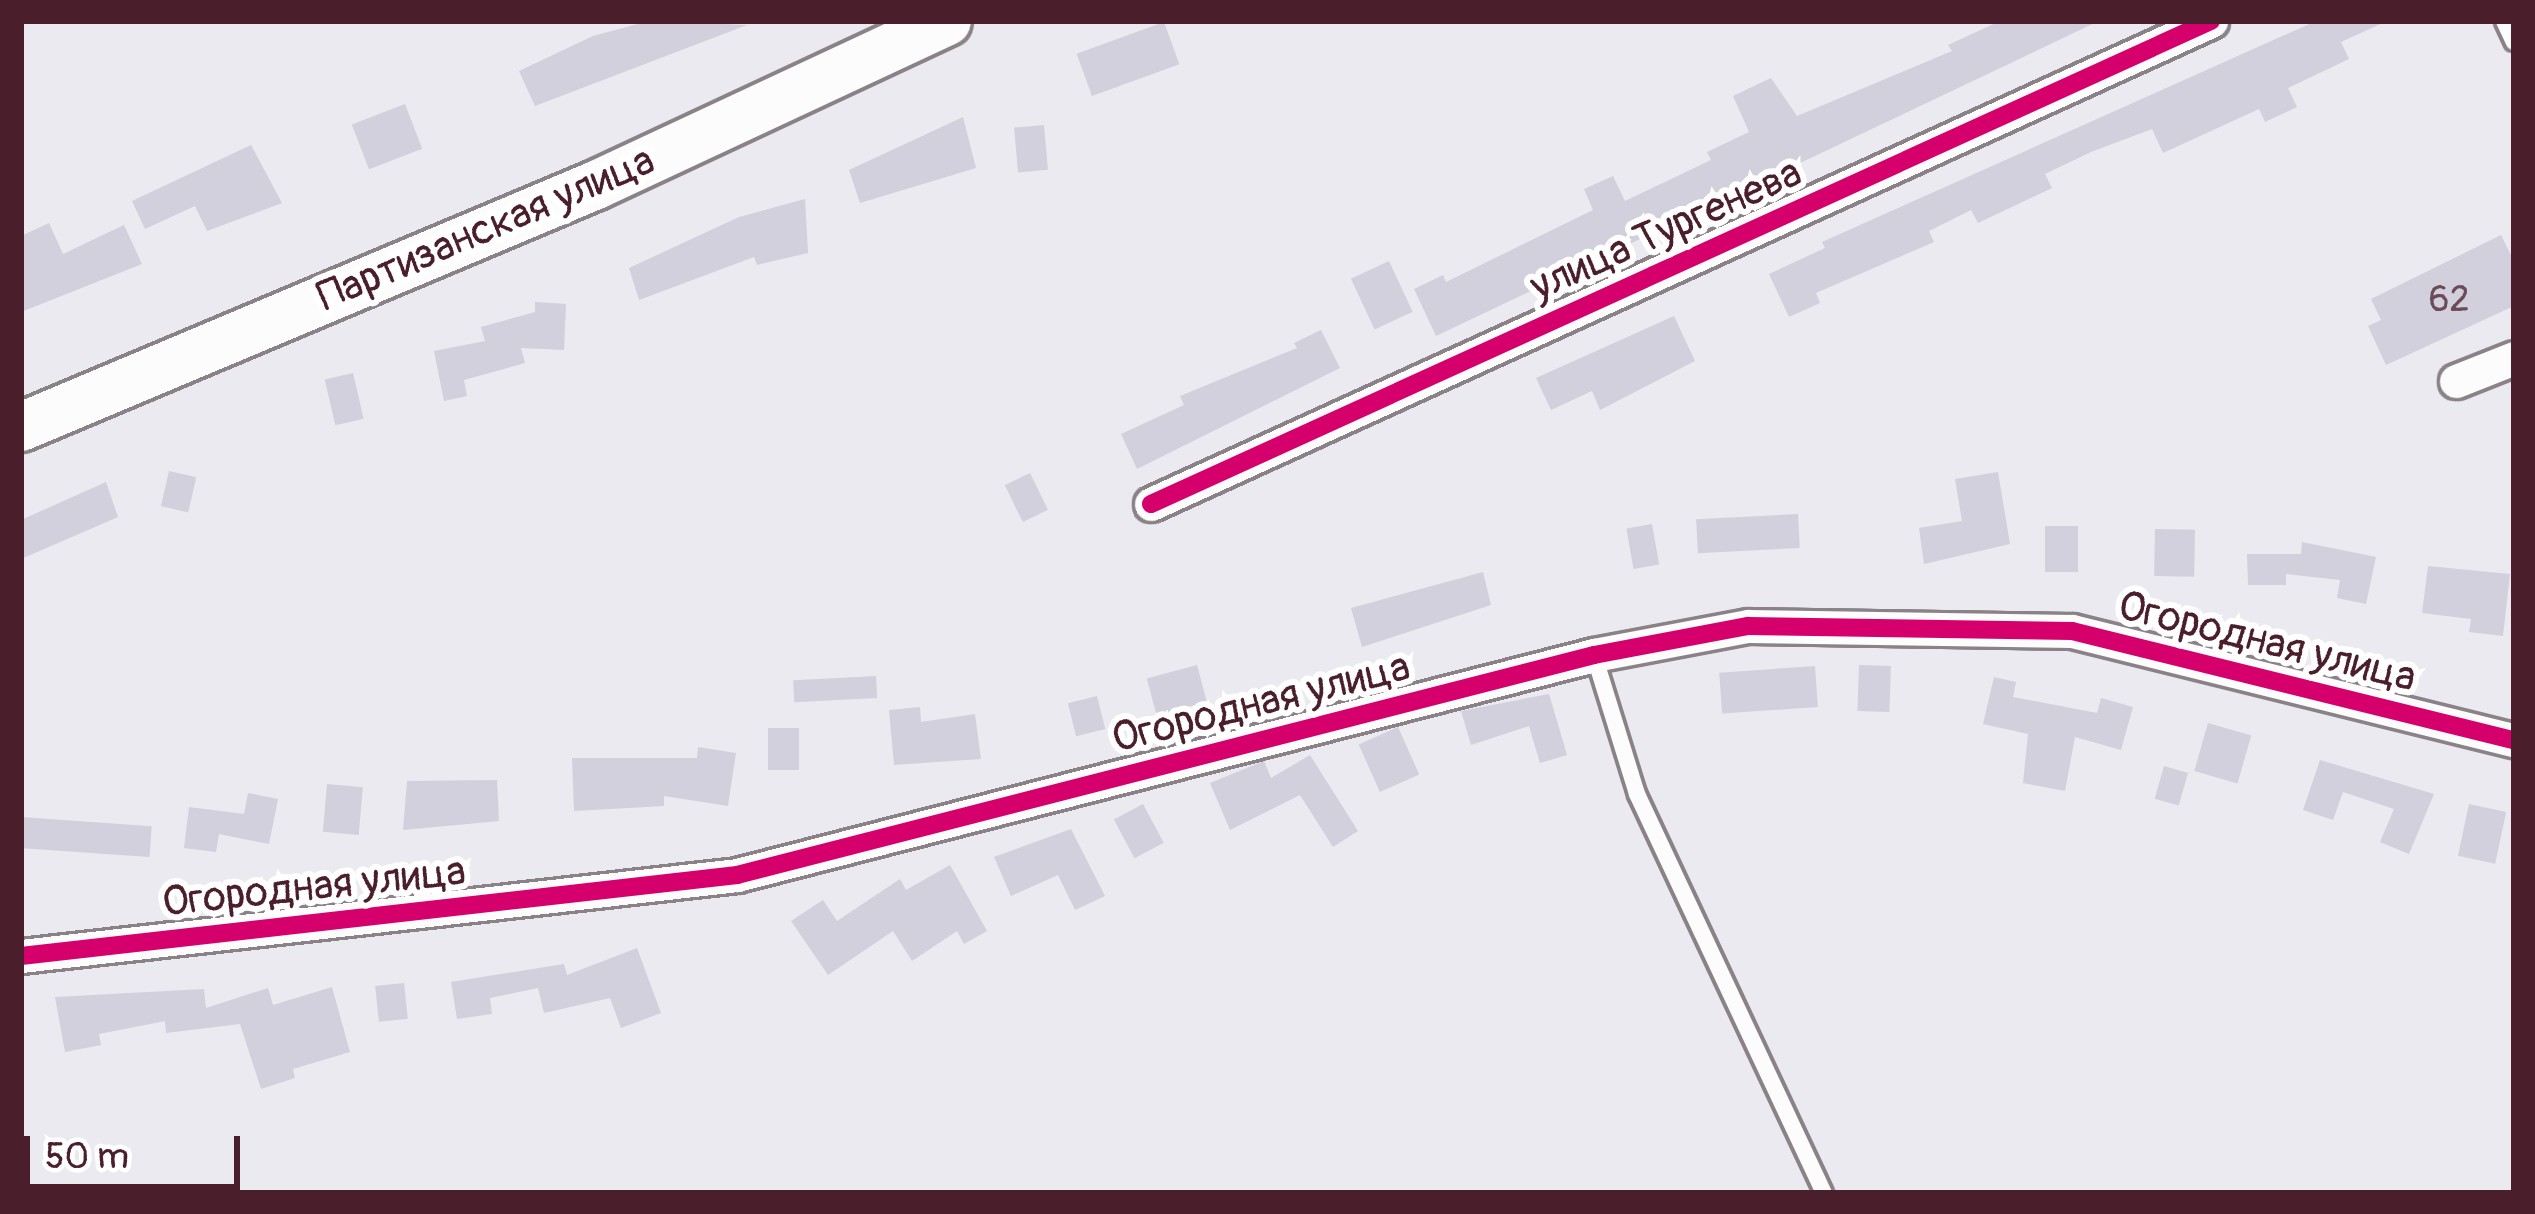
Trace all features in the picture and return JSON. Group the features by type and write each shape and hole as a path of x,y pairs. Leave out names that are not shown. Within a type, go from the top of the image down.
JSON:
{"street":[{"name":"Партизанская улица","path":"21,428 596,185 947,21"},
{"name":"улица Тургенева","path":"1150,504 2211,21"},
{"path":"2456,381 2514,358"},
{"name":"Огородная улица","path":"21,956 737,875 1594,655 1748,626 2072,631 2514,740"}],"lane":[{"path":"2504,21 2514,42"},
{"path":"1594,655 1637,794 1824,1193"}],"building":[{"path":"649,21 747,25 535,106 519,71 593,36"},
{"path":"2000,21 2099,21 1436,336 1414,289 1443,275 1446,282 1593,210 1584,189 1613,176 1625,201 1711,160 1707,152 1749,132 1733,96 1771,78 1797,116 1952,51 1948,45"},
{"path":"2316,21 2387,21 2341,42 2349,59 2288,88 2297,107 2265,122 2259,109 2163,153 2152,129 2091,152 2045,174 2052,188 1978,223 1971,210 1929,231 1934,242 1816,293 1820,303 1789,317 1769,274 1825,248 1822,242"},
{"path":"1164,22 1179,64 1092,96 1077,54"},
{"path":"405,104 422,149 369,169 352,124"},
{"path":"963,117 976,168 860,203 849,170"},
{"path":"1044,125 1048,170 1018,172 1014,128"},
{"path":"251,145 282,203 207,231 195,206 145,229 132,201"},
{"path":"805,199 808,253 757,265 754,257 639,300 629,268 739,217"},
{"path":"49,223 63,254 124,225 142,264 21,312 21,236"},
{"path":"2501,235 2514,261 2514,306 2386,365 2368,326 2381,320 2371,299"},
{"path":"1389,261 1413,312 1375,330 1351,279"},
{"path":"535,302 566,304 564,350 521,348 525,363 464,380 467,396 444,401 434,351 485,341 481,327 535,312"},
{"path":"1674,316 1695,361 1600,410 1592,391 1551,410 1536,378"},
{"path":"1321,330 1340,368 1137,469 1121,434 1184,405 1180,396 1297,348 1294,343"},
{"path":"353,373 364,419 335,425 325,380"},
{"path":"169,471 196,477 188,512 161,506"},
{"path":"1998,472 2010,544 1924,564 1919,528 1962,521 1955,479"},
{"path":"1030,473 1048,510 1023,522 1005,485"},
{"path":"106,482 118,517 21,559 21,520"},
{"path":"1798,514 1800,548 1698,553 1696,519"},
{"path":"1652,524 1659,564 1634,569 1626,529"},
{"path":"2045,526 2078,526 2078,572 2045,572"},
{"path":"2155,529 2195,530 2194,577 2154,576"},
{"path":"2302,542 2376,557 2366,604 2337,598 2340,580 2286,574 2286,585 2248,585 2247,554 2301,554"},
{"path":"2428,566 2510,574 2503,636 2469,632 2471,619 2422,613"},
{"path":"1483,572 1491,605 1362,647 1351,608"},
{"path":"1197,665 1207,702 1157,715 1147,678"},
{"path":"1859,665 1891,666 1889,712 1857,711"},
{"path":"1815,666 1818,707 1722,714 1719,673"},
{"path":"876,676 877,698 794,702 793,680"},
{"path":"1994,677 2016,682 2013,697 2097,713 2101,698 2133,707 2121,750 2075,737 2065,791 2023,783 2028,734 1983,724"},
{"path":"1549,694 1567,755 1540,763 1529,726 1471,745 1461,711"},
{"path":"1097,696 1105,729 1076,736 1068,703"},
{"path":"920,707 921,722 975,714 981,759 894,765 889,710"},
{"path":"2208,723 2251,735 2237,783 2194,771"},
{"path":"1398,727 1419,775 1380,792 1359,744"},
{"path":"768,728 799,728 799,770 768,770"},
{"path":"698,747 736,753 728,806 664,796 664,806 574,811 572,758 697,758"},
{"path":"1310,755 1358,831 1333,847 1300,795 1230,830 1210,783 1264,761 1271,778"},
{"path":"2320,760 2434,794 2409,854 2380,842 2394,809 2343,792 2333,820 2303,810"},
{"path":"2164,766 2188,773 2179,806 2155,799"},
{"path":"497,780 499,821 403,830 407,781"},
{"path":"327,784 363,787 359,835 323,832"},
{"path":"248,793 278,799 269,844 219,834 216,852 184,848 189,807 244,814"},
{"path":"1143,804 1164,843 1135,858 1114,819"},
{"path":"2469,804 2506,812 2495,864 2458,856"},
{"path":"21,817 152,826 150,857 21,848"},
{"path":"1071,829 1105,896 1075,910 1058,875 1011,896 994,857"},
{"path":"950,865 987,931 964,944 957,931 912,961 893,931 828,975 791,921 823,900 837,921 900,879 906,890"},
{"path":"637,948 661,1013 621,1028 610,998 544,1013 538,988 490,998 492,1014 457,1019 451,982 564,964 567,975"},
{"path":"404,983 408,1019 379,1022 375,986"},
{"path":"332,987 350,1052 293,1069 295,1078 261,1089 240,1024 166,1033 165,1021 99,1034 101,1045 65,1052 55,997 204,989 206,1008 268,988 273,1005"}],"cycle path":[{"path":"1151,504 2211,21"},
{"path":"21,956 737,875 1594,655 1748,626 2072,631 2514,740"}]}
